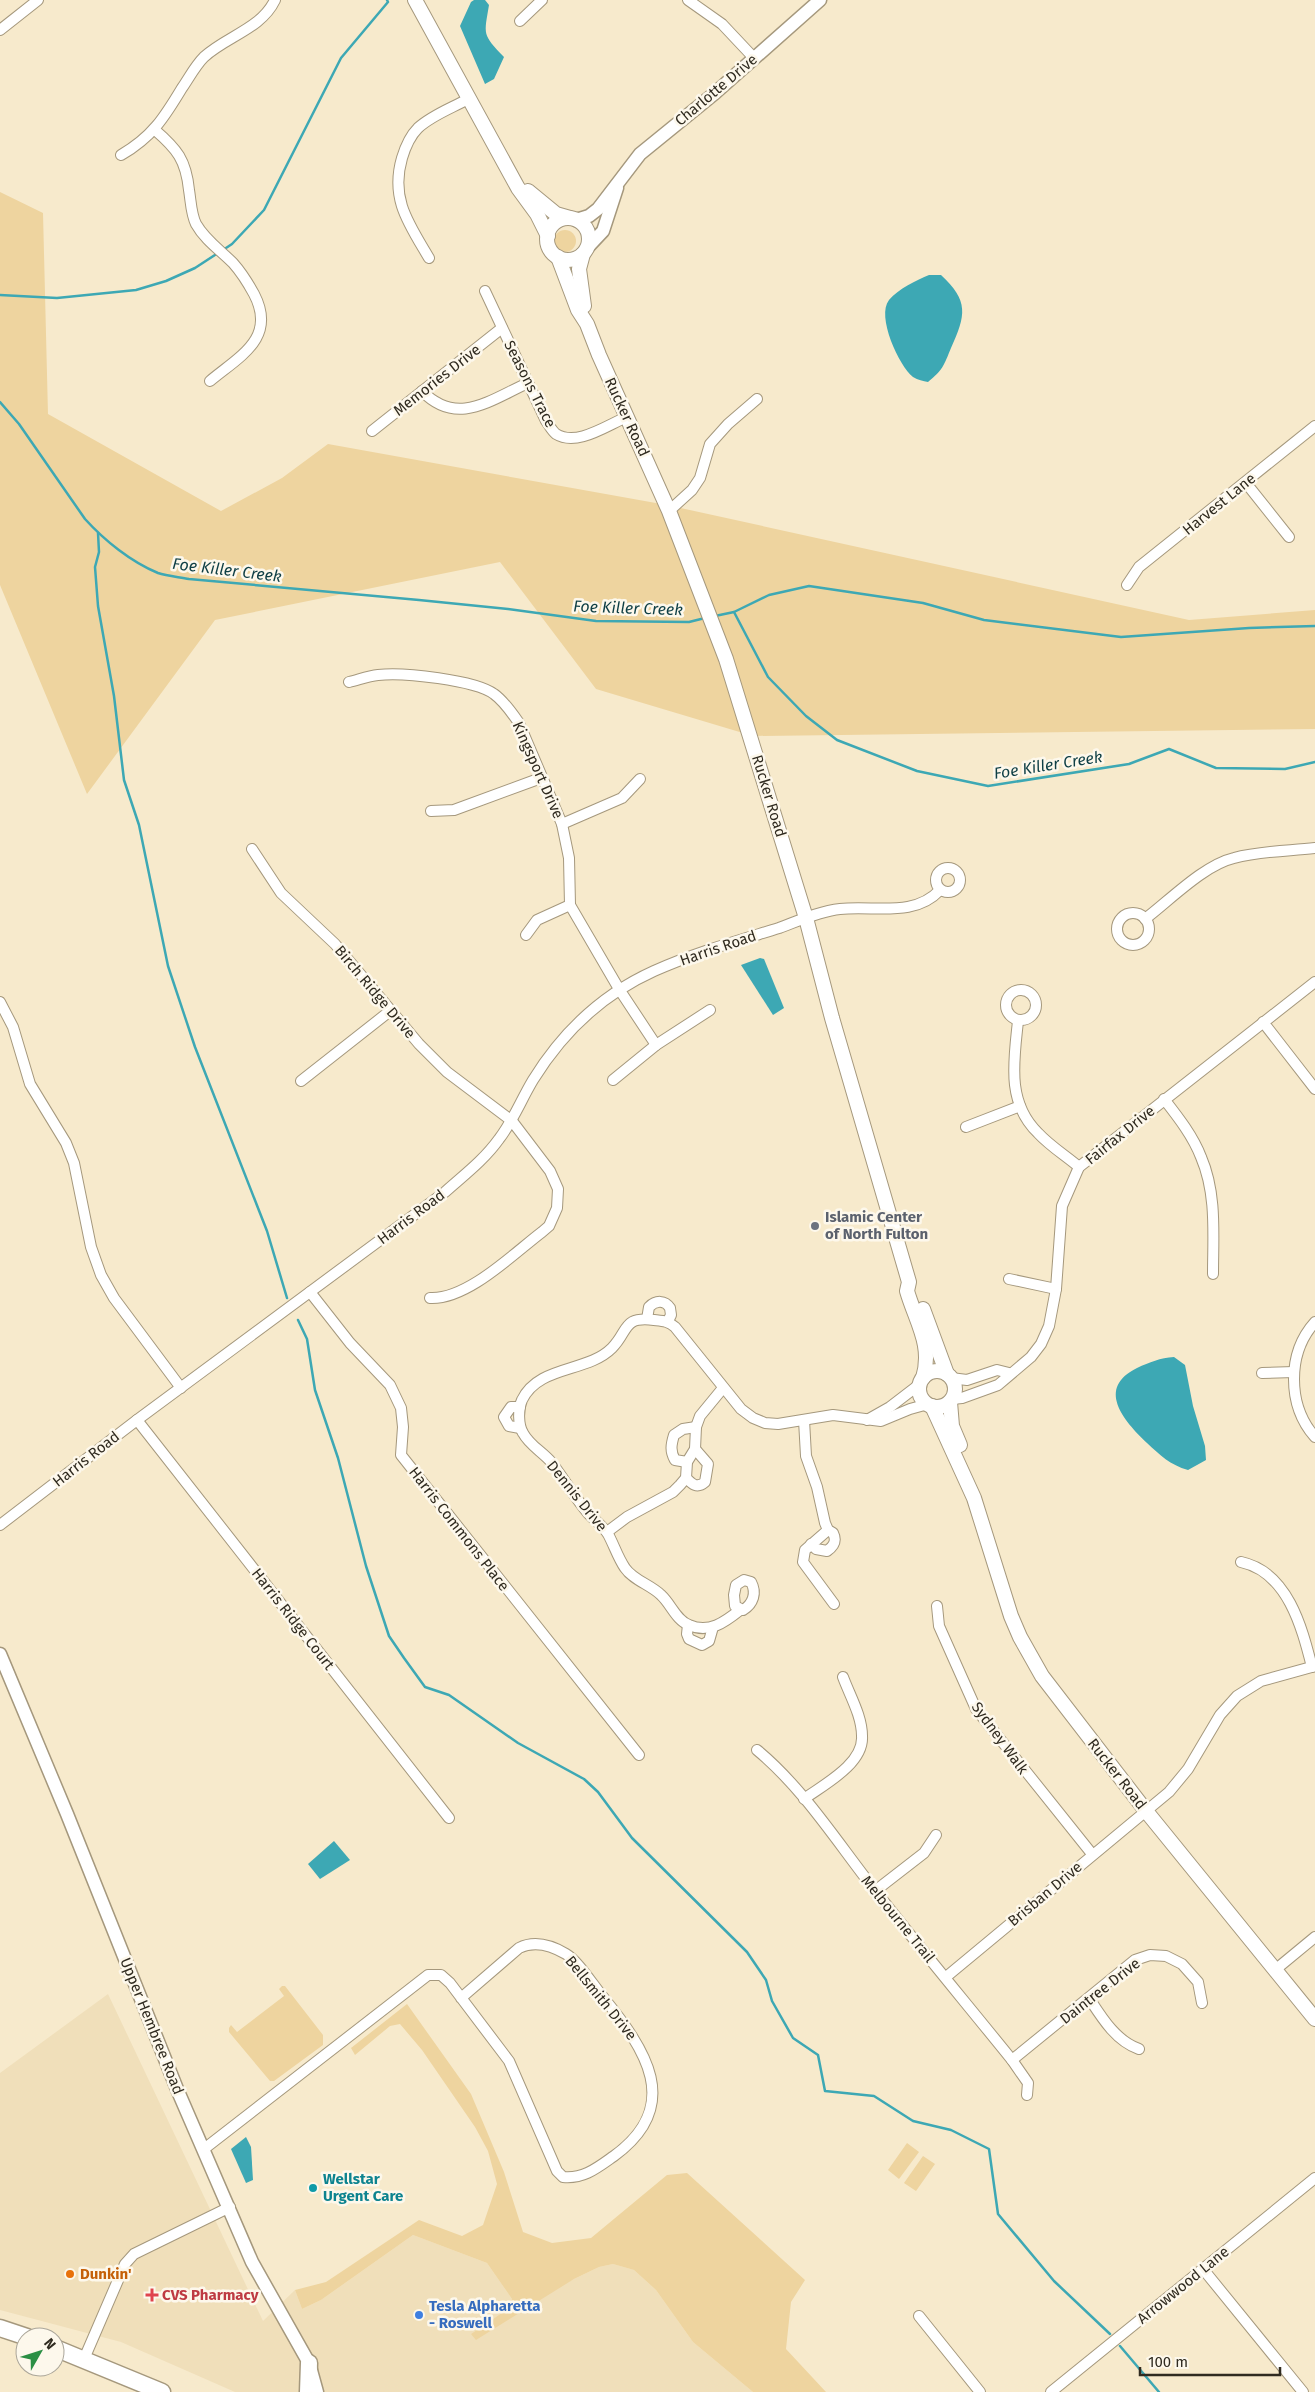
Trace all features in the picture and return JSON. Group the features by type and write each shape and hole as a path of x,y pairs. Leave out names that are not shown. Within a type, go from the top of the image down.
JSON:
{"highway":[{"path":"0,2328 15,2333"},
{"path":"65,2352 162,2392"},
{"path":"308,2392 309,2364"}],"main road":[{"path":"416,0 468,99 511,172 518,188 537,214 548,236 551,251 558,257 569,260 585,251 589,236 587,230 574,219 556,214 536,200 511,172"},
{"path":"548,236 558,221 574,219"},
{"name":"Rucker Road","path":"585,251 579,276 587,324"},
{"name":"Rucker Road","path":"558,257 578,310 587,324 669,511 716,630 750,732 806,918 837,1036 909,1282 916,1290 949,1376"},
{"name":"Rucker Road","path":"909,1282 907,1291 928,1355 922,1381"},
{"path":"935,1371 949,1376 955,1386 951,1400 940,1407 930,1405 921,1397 922,1381 935,1371"},
{"name":"Rucker Road","path":"951,1400 952,1426 971,1476 974,1498"},
{"name":"Rucker Road","path":"930,1405 974,1498 1011,1616 1027,1650 1056,1698 1315,2019"}],"street":[{"path":"0,30 38,0"},
{"path":"121,155 139,144 155,130 203,59 219,45 256,24 266,14 275,0"},
{"path":"520,21 542,0"},
{"path":"688,0 722,24 754,58"},
{"name":"Charlotte Drive","path":"574,219 589,216 598,210 618,186 640,154 820,0"},
{"path":"429,258 404,217 398,194 398,171 404,149 418,128 468,99"},
{"path":"155,130 173,145 182,158 187,173 191,209 196,224 206,239 238,269 260,307 262,327 252,346 210,381"},
{"name":"Charlotte Drive","path":"585,251 603,231 618,186"},
{"name":"Seasons Trace","path":"485,291 546,421 555,433 569,439 584,436 627,417"},
{"name":"Memories Drive","path":"372,431 502,328"},
{"path":"422,391 434,404 455,410 476,407 528,383"},
{"path":"669,511 692,490 700,478 710,444 728,424 758,399"},
{"name":"Harvest Lane","path":"1127,585 1139,567 1315,426"},
{"path":"1246,483 1289,537"},
{"name":"Kingsport Drive","path":"349,682 378,675 412,675 468,683 494,694 519,723 562,824 569,858 570,906 619,989 656,1045"},
{"path":"431,811 454,810 542,778"},
{"path":"562,824 622,798 640,779"},
{"path":"1145,919 1209,869 1224,861 1251,854 1315,848"},
{"name":"Birch Ridge Drive","path":"252,849 281,892 335,944 419,1044 447,1072 512,1121 550,1171 555,1181 558,1199 554,1217 542,1232 464,1291 448,1297 430,1298"},
{"name":"Harris Road","path":"0,1526 138,1420 445,1192 481,1160 512,1121 532,1082 552,1051 577,1024 619,989 656,970 806,918 838,909 893,909 921,904 931,899 940,890"},
{"path":"526,935 537,920 570,906"},
{"name":"Fairfax Drive","path":"951,1400 998,1385 1009,1373 1031,1357 1041,1344 1048,1326 1056,1289 1062,1206 1079,1167 1315,982"},
{"path":"0,1002 13,1027 30,1084 66,1144 74,1163 91,1247 101,1275 114,1298 181,1388"},
{"path":"613,1080 656,1045 710,1010"},
{"path":"301,1081 390,1011"},
{"path":"1018,1020 1013,1074 1020,1106 1038,1133 1079,1167"},
{"path":"1263,1022 1315,1089"},
{"path":"1164,1099 1192,1139 1207,1174 1213,1204 1213,1274"},
{"path":"966,1127 1020,1106"},
{"path":"1009,1279 1056,1289"},
{"name":"Harris Commons Place","path":"310,1292 350,1343 390,1385 401,1408 403,1427 401,1455 639,1755"},
{"path":"647,1319 649,1306 661,1302 670,1308 671,1315 668,1321"},
{"path":"520,1428 520,1407 527,1393 541,1381 556,1372 606,1354 631,1322 638,1318 668,1321 741,1409 753,1418 765,1423 804,1420 833,1415 866,1420 888,1420 900,1412 930,1405"},
{"path":"1315,1322 1299,1348 1294,1372 1297,1404 1304,1420 1315,1437"},
{"path":"949,1376 967,1380 997,1370 1009,1373"},
{"path":"1262,1373 1294,1372"},
{"path":"866,1420 890,1407 922,1381"},
{"path":"607,1532 653,1501 673,1492 686,1478 687,1462 695,1449 696,1427 706,1407 723,1388"},
{"name":"Dennis Drive","path":"520,1407 511,1407 504,1417 509,1426 520,1428 532,1446 551,1462 587,1511 607,1532 626,1570 661,1594 678,1617 688,1625 687,1634 689,1639 702,1645 709,1641 713,1627"},
{"name":"Harris Ridge Court","path":"138,1420 449,1818"},
{"path":"804,1420 806,1456 817,1487 828,1530 835,1537 833,1546 823,1552 811,1544"},
{"path":"687,1462 675,1460 671,1452 671,1444 674,1435 683,1429 696,1427"},
{"path":"686,1478 693,1485 699,1486 705,1482 708,1475 708,1464 695,1449"},
{"path":"828,1530 805,1550 803,1562 834,1604"},
{"path":"1241,1562 1252,1564 1264,1573 1288,1599 1301,1626 1313,1667"},
{"name":"Sydney Walk","path":"937,1606 939,1626 976,1710 1092,1854"},
{"path":"688,1625 703,1629 713,1627 728,1620 740,1610"},
{"name":"Upper Hembree Road","path":"0,1654 68,1814 177,2088 230,2207 252,2262 309,2364 317,2392"},
{"name":"Brisban Drive","path":"946,1977 1168,1792 1188,1769 1220,1715 1237,1696 1261,1681 1313,1667"},
{"path":"804,1800 850,1764 859,1752 863,1738 860,1723 843,1677"},
{"name":"Melbourne Trail","path":"757,1750 774,1764 804,1800 1012,2060 1028,2083 1027,2095"},
{"path":"875,1891 924,1854 936,1835"},
{"path":"1275,1970 1315,1937"},
{"name":"Bellsmith Drive","path":"204,2150 428,1975 441,1975 509,2061 557,2171 563,2178 576,2178 590,2173 628,2145 641,2130 651,2105 652,2075 644,2054 628,2028 568,1955 543,1944 527,1944 519,1948 461,1998"},
{"name":"Daintree Drive","path":"1012,2060 1135,1960 1150,1955 1166,1956 1182,1964 1198,1982 1202,2003"},
{"path":"1089,1998 1100,2016 1126,2044 1140,2049"},
{"name":"Arrowwood Lane","path":"1051,2392 1315,2178"},
{"path":"84,2359 125,2264 134,2254 230,2207"},
{"path":"1204,2269 1303,2392"},
{"path":"919,2316 980,2392"}],"shaded area":[{"path":"0,192 43,213 48,414 221,511 282,478 328,444 667,505 1189,620 1315,610 1315,729 753,736 596,689 500,562 215,620 87,794 0,585"},
{"path":"565,230 573,233 576,241 573,249 565,252 557,249 554,241 557,233"},
{"path":"285,1986 323,2035 323,2045 274,2081 270,2081 229,2032 229,2028 231,2025 237,2032 284,1996 279,1989"},
{"path":"108,1994 263,2321 295,2290 302,2309 321,2300 413,2235 487,2263 512,2299 509,2308 471,2334 574,2279 599,2267 613,2264 634,2270 656,2290 693,2342 753,2392 235,2392 121,2342 0,2310 0,2073"},
{"path":"407,2004 471,2094 504,2172 523,2232 552,2243 591,2238 667,2175 687,2173 805,2280 791,2302 786,2349 826,2392 753,2392 693,2342 656,2290 634,2270 613,2264 599,2267 574,2279 476,2340 471,2334 509,2308 512,2299 487,2263 413,2235 321,2300 302,2309 295,2290 326,2282 419,2220 462,2236 483,2225 497,2184 488,2151 475,2127 422,2050 400,2024 390,2026 355,2055 351,2048"},
{"path":"907,2143 919,2152 899,2179 888,2170"},
{"path":"923,2156 935,2164 916,2191 904,2183"}],"water":[{"path":"474,0 485,0 489,5 486,34 504,57 494,79 485,84 460,26 471,2"},
{"path":"929,275 941,275 950,284 960,301 962,317 945,363 928,382 913,377 907,371 891,340 885,317 889,300 897,292"},
{"path":"760,958 764,959 784,1008 773,1015 741,965"},
{"path":"1174,1357 1185,1365 1193,1406 1205,1446 1206,1460 1188,1470 1166,1459 1138,1434 1122,1414 1116,1394 1118,1385 1125,1376 1137,1368 1164,1358"},
{"path":"334,1841 350,1860 320,1879 308,1864"},
{"path":"246,2137 251,2147 253,2180 246,2183 231,2149"}],"waterway":[{"path":"223,250 232,244 264,210 341,58 388,2 387,0"},
{"path":"0,295 57,298 136,290 166,281 195,268 218,253"},
{"name":"Foe Killer Creek","path":"0,402 19,424 85,519 118,550 158,573 189,579 508,609 596,621 689,622 705,618"},
{"path":"98,533 99,552 95,567 98,606 114,696 124,780 139,825 168,966 195,1047 267,1231 287,1298"},
{"path":"734,612 769,595 809,586 923,603 984,620 1121,637 1249,628 1315,626"},
{"name":"Foe Killer Creek","path":"715,616 734,612 768,677 806,716 837,740 917,771 988,786 1129,764 1169,749 1216,768 1285,769 1315,762"},
{"path":"298,1320 307,1339 315,1390 338,1458 366,1566 389,1636 425,1687 449,1695 518,1743 584,1779 598,1792 632,1838 747,1952 766,1980 772,2001 793,2038 818,2055 825,2091 874,2096 913,2121 951,2130 989,2149 998,2214 1054,2281 1110,2334"},
{"path":"1120,2346 1159,2392"}],"place":[{"name":"Islamic Center of North Fulton","path":"815,1226"},
{"name":"Wellstar Urgent Care","path":"313,2188"},
{"name":"Dunkin'","path":"70,2274"},
{"name":"CVS Pharmacy","path":"152,2295"},
{"name":"Tesla Alpharetta - Roswell","path":"419,2315"}]}
